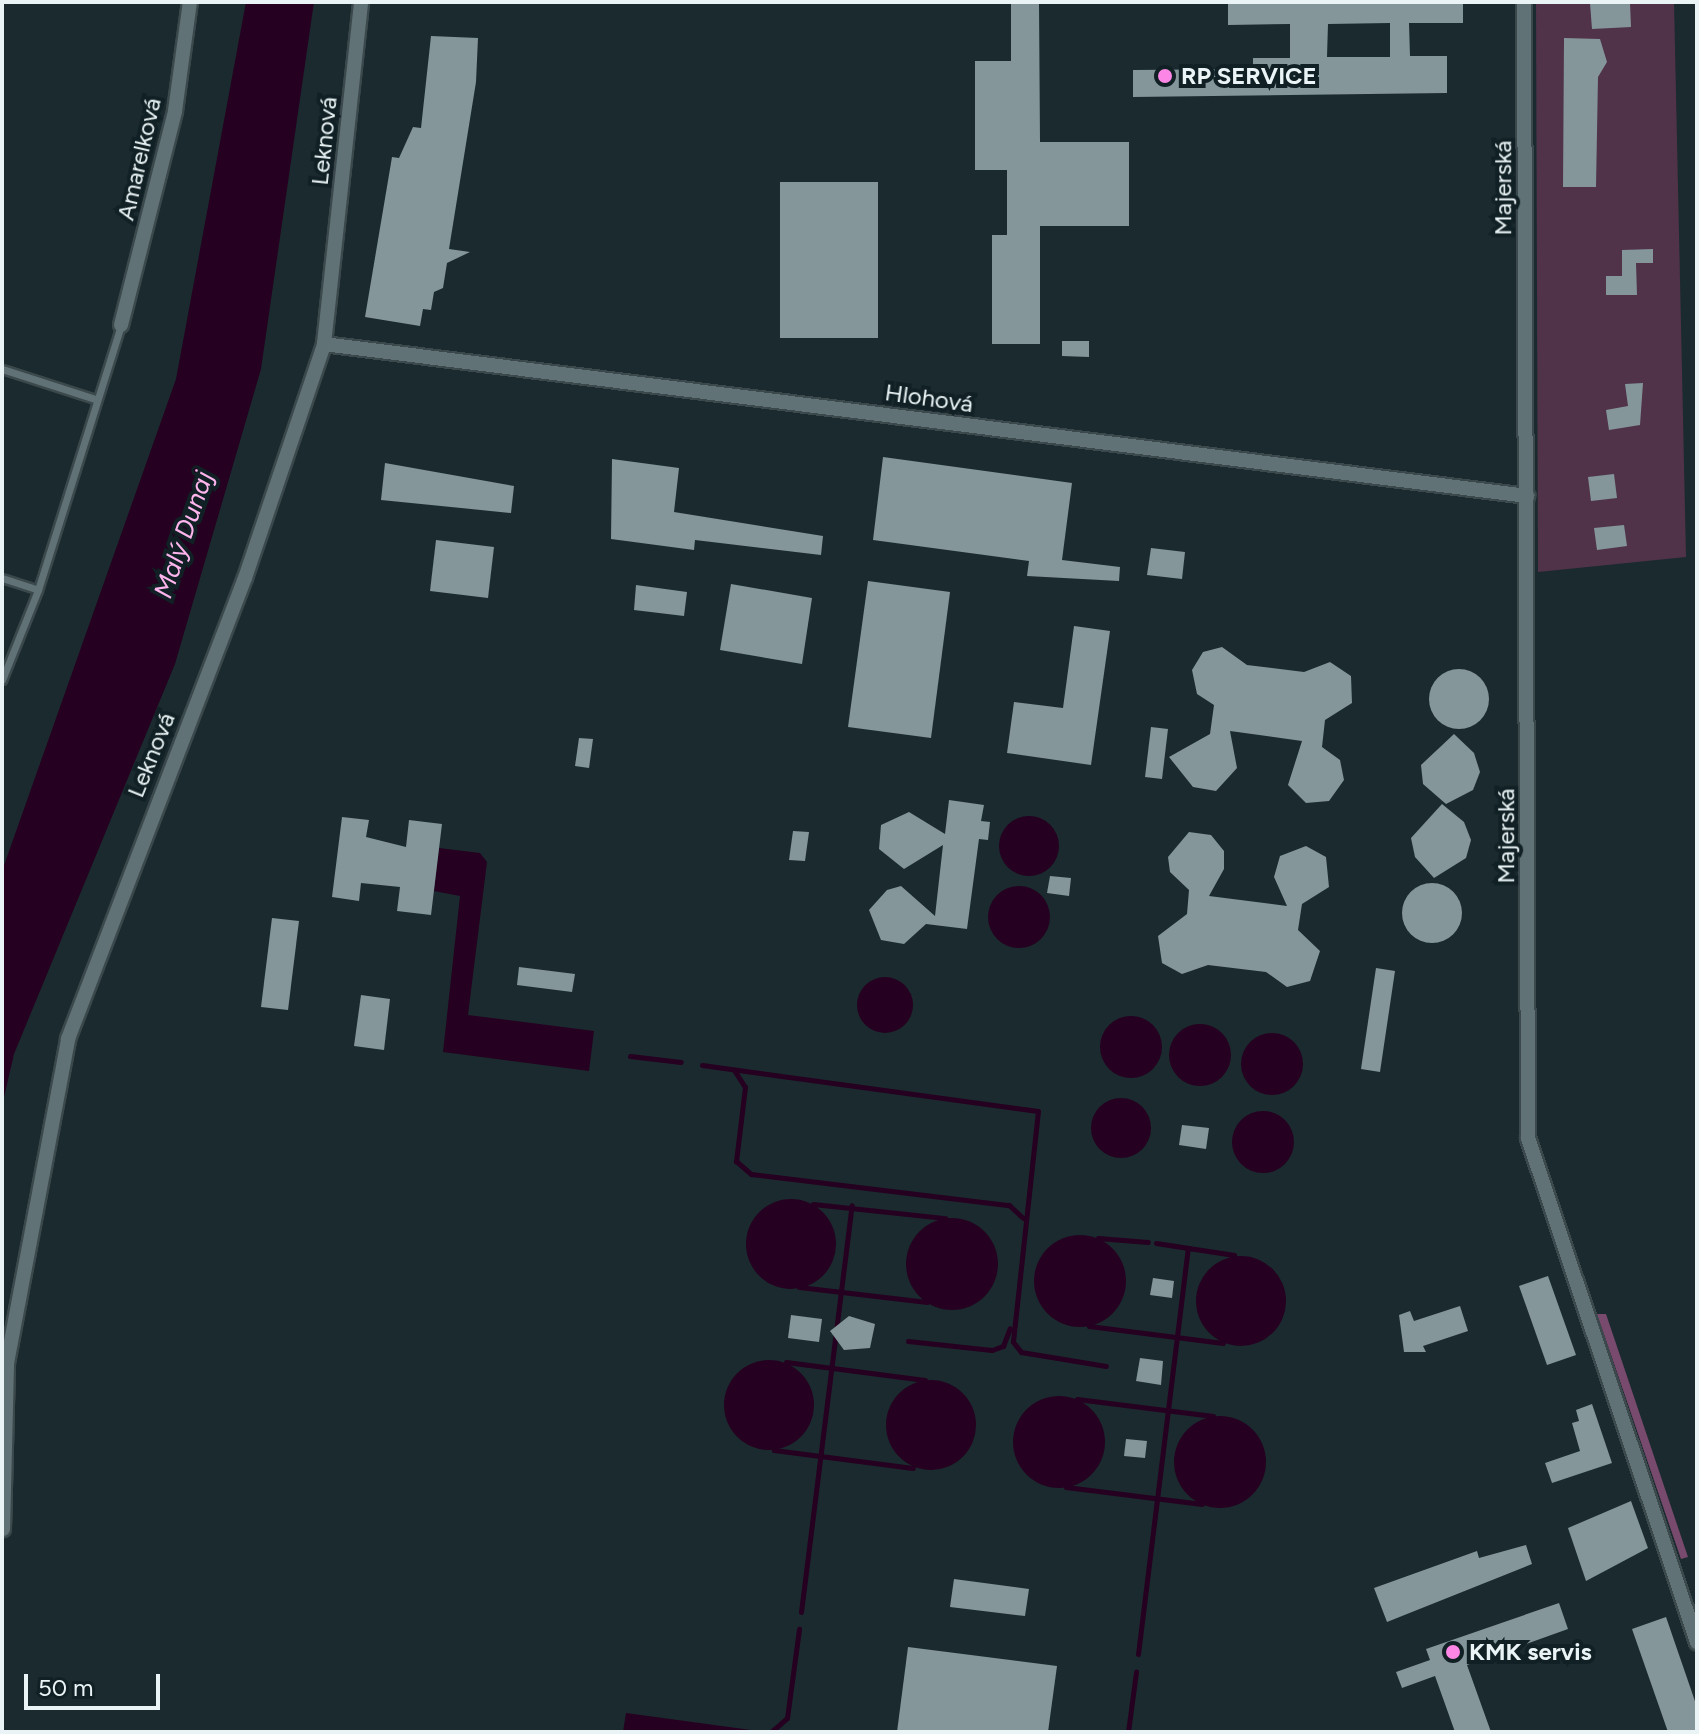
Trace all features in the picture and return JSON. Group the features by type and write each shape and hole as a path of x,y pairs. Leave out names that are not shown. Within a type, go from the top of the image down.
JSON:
{"street":[{"name":"Amarelková","path":"121,325 175,111 190,2"},
{"name":"Leknová","path":"3,1529 7,1363 68,1039 245,578 324,344 361,2"},
{"name":"Majerská","path":"1524,2 1528,1138 1697,1642"},
{"name":"Hlohová","path":"324,344 1527,496"}],"lane":[{"path":"2,680 38,590 95,399 121,325"},
{"path":"2,369 95,399"},
{"path":"2,578 38,590"}],"shaded area":[{"path":"1536,2 1674,2 1686,557 1538,572"},
{"path":"1597,1314 1606,1314 1688,1557 1681,1559"}],"water":[{"name":"Malý Dunaj","path":"246,2 314,2 261,369 175,664 14,1054 2,1106 2,871 176,379"},
{"path":"1029,816 1051,824 1059,846 1051,868 1029,876 1007,868 999,846 1007,824"},
{"path":"439,848 480,853 487,862 468,1015 594,1031 589,1071 443,1052 460,896 434,891"},
{"path":"1019,886 1041,895 1050,917 1041,939 1019,948 997,939 988,917 997,895"},
{"path":"885,977 905,985 913,1005 905,1025 885,1033 865,1025 857,1005 865,985"},
{"path":"1131,1016 1153,1025 1162,1047 1153,1069 1131,1078 1109,1069 1100,1047 1109,1025"},
{"path":"1200,1024 1222,1033 1231,1055 1222,1077 1200,1086 1178,1077 1169,1055 1178,1033"},
{"path":"1272,1033 1294,1042 1303,1064 1294,1086 1272,1095 1250,1086 1241,1064 1250,1042"},
{"path":"1121,1098 1143,1106 1151,1128 1143,1150 1121,1158 1099,1150 1091,1128 1099,1106"},
{"path":"1263,1111 1285,1120 1294,1142 1285,1164 1263,1173 1241,1164 1232,1142 1241,1120"},
{"path":"791,1199 808,1203 823,1212 832,1227 836,1244 832,1261 823,1276 808,1285 791,1289 774,1285 759,1276 750,1261 746,1244 750,1227 759,1212 774,1203"},
{"path":"952,1218 978,1226 990,1238 998,1264 990,1290 978,1302 952,1310 926,1302 914,1290 906,1264 914,1238 926,1226"},
{"path":"1080,1235 1098,1239 1112,1249 1122,1263 1126,1281 1122,1299 1112,1313 1098,1323 1080,1327 1062,1323 1048,1313 1038,1299 1034,1281 1038,1263 1048,1249 1062,1239"},
{"path":"1232,1256 1250,1256 1266,1263 1279,1276 1286,1292 1286,1310 1279,1326 1266,1339 1250,1346 1232,1346 1216,1339 1203,1326 1196,1310 1196,1292 1203,1276 1216,1263"},
{"path":"769,1360 786,1363 801,1373 811,1388 814,1405 811,1422 801,1437 786,1447 769,1450 752,1447 737,1437 727,1422 724,1405 727,1388 737,1373 752,1363"},
{"path":"922,1380 940,1380 956,1387 969,1400 976,1416 976,1434 969,1450 956,1463 940,1470 922,1470 906,1463 893,1450 886,1434 886,1416 893,1400 906,1387"},
{"path":"1059,1396 1076,1400 1091,1410 1101,1425 1105,1442 1101,1459 1091,1474 1076,1484 1059,1488 1042,1484 1027,1474 1017,1459 1013,1442 1017,1425 1027,1410 1042,1400"},
{"path":"1220,1416 1238,1420 1253,1429 1262,1444 1266,1462 1262,1480 1253,1495 1238,1504 1220,1508 1202,1504 1187,1495 1178,1480 1174,1462 1178,1444 1187,1429 1202,1420"},
{"path":"626,1713 751,1730 751,1732 623,1732"}],"building":[{"path":"1011,2 1039,2 1040,142 1129,142 1129,226 1040,226 1040,344 992,344 992,235 1007,235 1007,170 975,170 975,61 1011,61"},
{"path":"1228,2 1463,2 1463,23 1409,23 1410,56 1447,56 1447,93 1133,97 1133,70 1253,69 1253,58 1290,58 1290,24 1228,25","holes":["1390,23 1390,57 1327,57 1328,24"]},
{"path":"1590,3 1630,3 1631,27 1592,29"},
{"path":"431,36 478,38 476,82 449,249 470,252 447,263 443,288 434,292 431,310 423,309 420,326 365,317 392,157 399,158 413,127 421,128"},
{"path":"1564,38 1600,39 1607,62 1598,77 1596,187 1563,187"},
{"path":"780,182 878,182 878,338 780,338"},
{"path":"1653,249 1653,263 1636,263 1637,295 1606,295 1606,276 1622,276 1622,250"},
{"path":"1062,341 1089,341 1089,357 1062,356"},
{"path":"1643,383 1640,425 1609,430 1606,410 1628,406 1625,384"},
{"path":"883,457 1072,483 1062,560 1120,567 1119,581 1027,576 1029,561 873,540"},
{"path":"612,459 679,468 674,512 823,536 821,555 695,540 694,550 611,539"},
{"path":"385,463 514,486 511,513 381,500"},
{"path":"1614,474 1617,498 1591,501 1588,477"},
{"path":"1624,525 1627,546 1597,550 1594,528"},
{"path":"436,540 494,547 488,598 430,591"},
{"path":"1151,548 1185,552 1182,579 1147,575"},
{"path":"868,581 950,592 931,738 848,727"},
{"path":"731,584 812,598 802,664 720,650"},
{"path":"636,585 687,592 684,616 634,610"},
{"path":"1074,626 1110,631 1091,765 1007,753 1014,702 1063,708"},
{"path":"1222,647 1247,665 1304,672 1330,662 1351,676 1352,703 1325,720 1322,747 1340,760 1344,780 1329,801 1306,803 1288,785 1302,741 1230,731 1237,768 1216,791 1193,787 1169,757 1210,734 1214,705 1197,694 1192,670 1203,652"},
{"path":"1459,669 1471,671 1480,678 1487,687 1487,711 1480,720 1471,727 1459,729 1447,727 1438,720 1431,711 1429,699 1431,687 1438,678 1447,671"},
{"path":"1151,727 1168,729 1162,779 1145,777"},
{"path":"1454,734 1474,753 1480,772 1473,790 1446,804 1423,784 1421,765"},
{"path":"579,738 593,739 589,768 575,766"},
{"path":"949,800 984,805 981,821 990,822 988,840 979,839 967,929 926,924 904,944 881,940 869,910 887,890 901,886 935,916 943,845 904,869 879,849 881,825 909,812 945,834"},
{"path":"1442,804 1464,822 1471,840 1466,858 1434,878 1415,857 1411,838"},
{"path":"342,817 369,820 366,837 406,847 409,820 442,824 431,915 397,911 400,887 361,883 359,901 332,897"},
{"path":"793,831 809,832 805,861 789,860"},
{"path":"1189,832 1211,835 1224,851 1224,869 1209,896 1287,906 1274,877 1280,856 1306,846 1326,857 1329,887 1302,904 1298,930 1320,951 1310,981 1287,987 1266,972 1208,965 1182,974 1162,963 1158,936 1187,914 1189,890 1170,872 1168,857"},
{"path":"1050,876 1071,878 1069,896 1047,893"},
{"path":"1432,883 1443,885 1453,892 1460,902 1460,924 1453,934 1443,941 1432,943 1421,941 1411,934 1404,924 1402,913 1404,902 1411,892 1421,885"},
{"path":"272,918 299,921 288,1010 261,1007"},
{"path":"519,967 575,974 572,992 517,985"},
{"path":"1376,968 1395,971 1380,1072 1361,1069"},
{"path":"361,995 390,999 384,1050 354,1046"},
{"path":"1182,1125 1209,1128 1206,1149 1179,1145"},
{"path":"1548,1276 1576,1355 1547,1365 1519,1286"},
{"path":"1153,1278 1174,1281 1172,1298 1150,1295"},
{"path":"1460,1306 1468,1331 1423,1346 1426,1352 1404,1352 1399,1315 1410,1311 1414,1321"},
{"path":"791,1315 822,1319 819,1342 788,1338"},
{"path":"849,1316 875,1324 870,1348 844,1350 830,1331"},
{"path":"1140,1358 1163,1361 1161,1385 1136,1381"},
{"path":"1592,1404 1612,1463 1552,1483 1545,1463 1580,1451 1572,1423 1579,1421 1576,1410"},
{"path":"1126,1439 1147,1441 1145,1458 1124,1456"},
{"path":"1631,1501 1648,1548 1586,1581 1568,1528"},
{"path":"1526,1545 1532,1564 1387,1622 1374,1588 1477,1551 1479,1558"},
{"path":"954,1579 1029,1589 1025,1616 950,1607"},
{"path":"1559,1603 1568,1629 1467,1665 1491,1732 1455,1732 1435,1676 1402,1688 1396,1672 1430,1660 1426,1649"},
{"path":"1666,1617 1697,1707 1697,1732 1668,1732 1632,1629"},
{"path":"908,1647 1057,1666 1048,1732 897,1732"}],"waterway":[{"path":"630,1056 681,1062"},
{"path":"702,1065 1038,1111 1013,1342 1021,1352 1106,1366"},
{"path":"734,1070 745,1087 736,1161 751,1174 1009,1205 1023,1218"},
{"path":"813,1204 945,1218"},
{"path":"801,1612 852,1205"},
{"path":"1098,1238 1148,1242"},
{"path":"1156,1243 1234,1255"},
{"path":"1138,1654 1188,1248"},
{"path":"799,1287 927,1302"},
{"path":"1089,1326 1223,1343"},
{"path":"908,1341 992,1350 1003,1346 1010,1328"},
{"path":"786,1362 925,1380"},
{"path":"1077,1399 1213,1416"},
{"path":"774,1450 913,1468"},
{"path":"1066,1487 1202,1504"},
{"path":"771,1732 787,1718 799,1629"},
{"path":"1128,1732 1136,1672"}],"place":[{"name":"RP SERVICE","path":"1165,76"},
{"name":"KMK servis","path":"1453,1652"}]}
